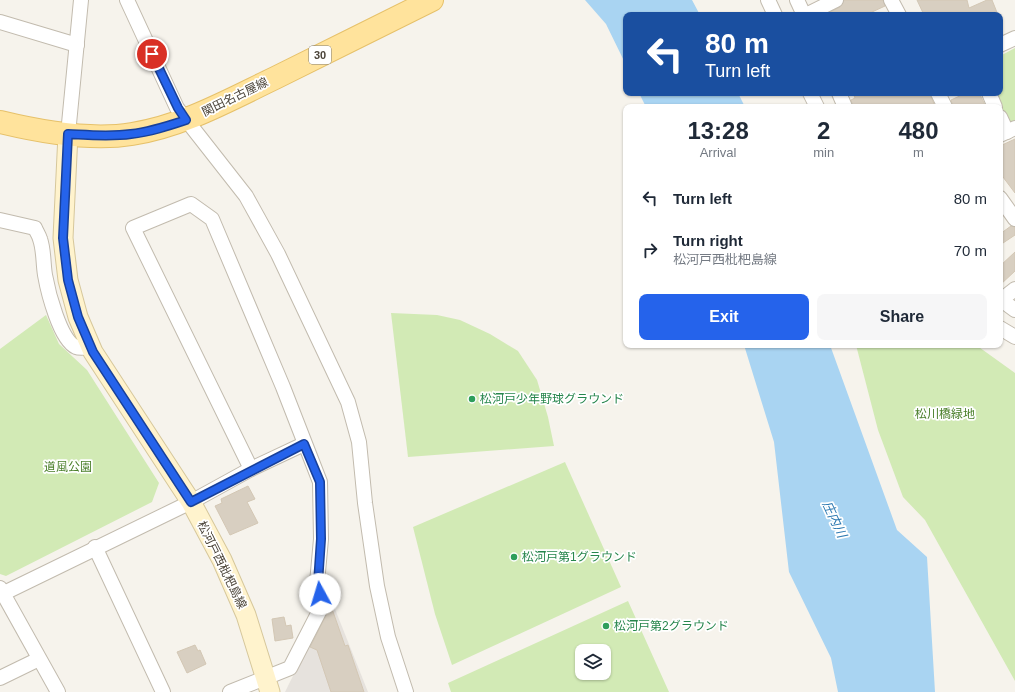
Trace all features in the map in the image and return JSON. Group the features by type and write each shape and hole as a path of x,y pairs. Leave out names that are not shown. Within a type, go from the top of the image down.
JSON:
{"main road":[{"name":"関田名古屋線","path":"0,122 39,132 104,136 131,134 164,127 186,120 208,110 432,0"},
{"name":"松河戸西枇杷島線","path":"68,134 63,238 68,280 78,317 91,347 191,502 222,560 246,615 267,685"}],"street":[{"path":"68,134 81,0"},
{"path":"127,0 178,108 246,196 278,254 348,402 359,442 365,503 377,586 388,637 406,692"},
{"path":"768,0 774,12"},
{"path":"797,0 803,12"},
{"path":"811,12 836,0"},
{"path":"891,0 897,12"},
{"path":"0,22 77,45"},
{"path":"1003,44 1015,38"},
{"path":"1003,202 1015,219"},
{"path":"230,692 267,685 290,668 323,604 318,583 321,539 320,482 283,388 212,220 191,204 133,228 251,469"},
{"path":"0,220 35,228 40,239 45,276 54,309 63,332 70,342 76,347 91,347"},
{"path":"1003,298 1015,289"},
{"path":"1003,301 1015,310"},
{"path":"1003,330 1015,337"},
{"path":"58,692 1,592 191,502 251,469 304,444"},
{"path":"95,547 163,692"},
{"path":"0,678 39,659"}],"shaded area":[{"path":"331,599 368,692 285,692"}],"green space":[{"path":"1015,48 1015,125 1009,128 1003,114 1003,104 999,104 995,96 1003,96 1003,54"},
{"name":"松河戸少年野球グラウンド","path":"391,313 437,315 460,320 490,334 518,351 537,380 548,417 554,446 408,457"},
{"name":"道風公園","path":"46,315 59,344 87,370 159,483 152,502 6,576 0,574 0,349"},
{"name":"松川橋緑地","path":"857,348 980,348 1015,373 1015,681 925,520 903,497 878,430"},
{"name":"松河戸第1グラウンド","path":"565,462 621,587 452,665 435,614 413,527"},
{"name":"松河戸第2グラウンド","path":"628,601 669,692 451,692 448,683"}],"water":[{"path":"585,0 692,0 698,12 623,12 623,59 606,24"},
{"path":"640,96 740,96 744,104 644,104"},
{"name":"庄内川","path":"745,348 831,348 897,530 927,557 935,692 838,692 831,658 789,572 774,442"}],"building":[{"path":"844,0 883,0 885,6 872,12 830,12 840,7"},
{"path":"917,0 967,0 969,8 987,0 992,0 997,12 923,12"},
{"path":"854,96 931,96 934,104 852,104 851,100 855,98"},
{"path":"960,96 980,96 984,104 952,104 951,100"},
{"path":"1015,139 1015,193 1003,177 1003,145"},
{"path":"1011,226 1015,227 1015,235 1003,243 1003,232"},
{"path":"1015,252 1015,271 1003,282 1003,263"},
{"path":"248,486 255,499 247,502 258,523 230,535 215,506 222,503 221,499"},
{"path":"331,606 345,646 348,645 364,692 331,692 317,650 310,647"},
{"path":"284,617 286,626 291,625 293,638 275,641 272,619"},
{"path":"195,645 198,651 200,650 206,664 187,673 177,652"}],"place":[{"name":"松河戸少年野球グラウンド","path":"472,399"},
{"name":"松河戸第1グラウンド","path":"514,557"},
{"name":"松河戸第2グラウンド","path":"606,626"}],"route":[{"path":"152,54 178,108 186,120 164,127 131,134 104,136 68,134 63,238 68,280 78,317 93,352 191,502 251,469 304,444 320,482 321,539 318,583 320,594"}]}
